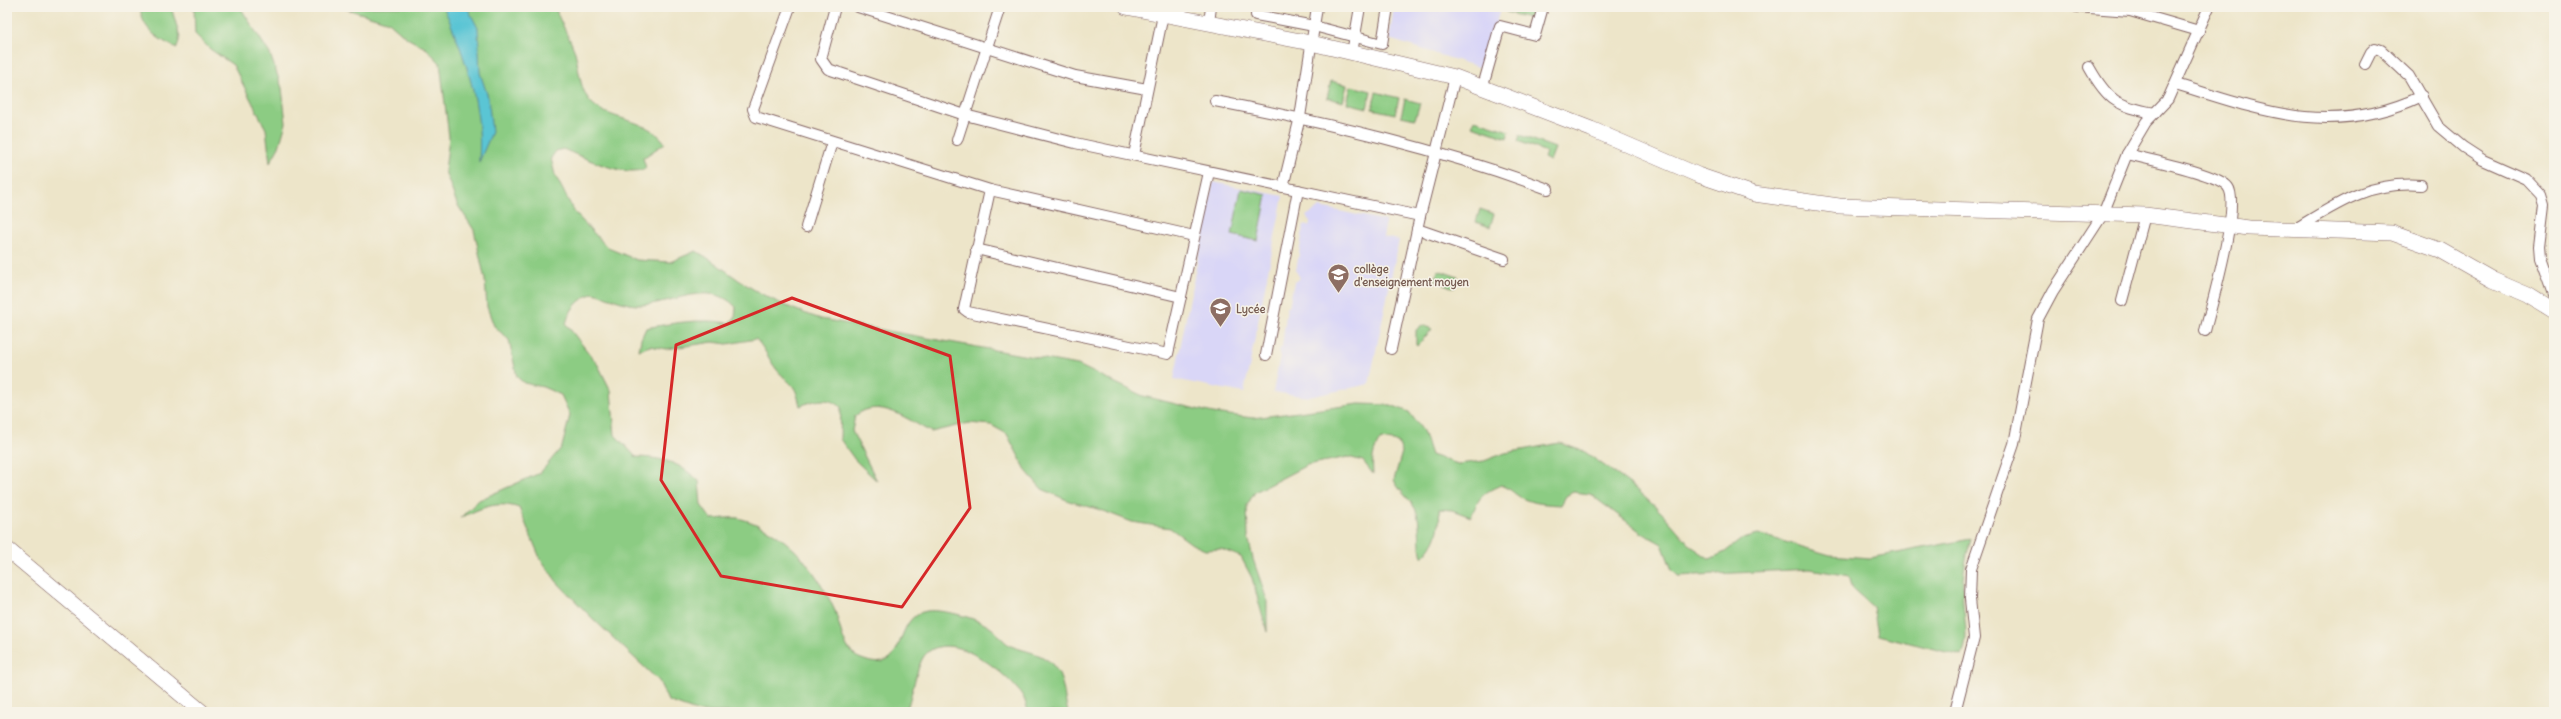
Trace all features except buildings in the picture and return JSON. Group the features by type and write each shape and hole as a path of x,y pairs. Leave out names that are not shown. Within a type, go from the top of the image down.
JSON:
{"main road":[{"path":"1126,7 1163,15 1179,12 1209,23 1311,43 1455,77 1483,86 1591,129 1698,175 1754,194 1839,206 2145,215 2230,227 2392,233 2407,237 2440,250 2493,280 2528,295 2554,311"},
{"path":"7,549 202,712"}],"street":[{"path":"790,7 753,109 753,115 832,142 990,190 1194,236"},
{"path":"835,7 821,59 828,69 965,115 1209,172 1283,186 1420,216"},
{"path":"858,7 986,50 1075,76 1147,89"},
{"path":"957,140 1000,7"},
{"path":"1209,23 1211,7"},
{"path":"1283,186 1300,117 1317,7"},
{"path":"1352,53 1360,7"},
{"path":"1253,32 1256,11 1382,44 1388,7"},
{"path":"1483,86 1500,26 1535,35 1543,7"},
{"path":"2077,7 2130,11 2199,31"},
{"path":"1955,712 1974,638 1970,592 1971,569 2014,444 2038,319 2053,291 2104,214 2127,154 2146,122 2168,99 2176,84 2209,7"},
{"path":"1134,155 1163,15"},
{"path":"2365,64 2370,52 2376,48 2381,50 2409,76 2422,96 2438,126 2463,147 2483,160 2526,179 2541,194 2544,205 2539,246 2540,258 2554,297"},
{"path":"2089,67 2099,84 2112,98 2126,108 2155,114"},
{"path":"1391,349 1420,216 1455,77"},
{"path":"2176,84 2253,108 2300,117 2346,118 2369,115 2399,107 2422,96"},
{"path":"1215,101 1300,117 1436,152 1548,189"},
{"path":"806,227 832,142"},
{"path":"2127,154 2223,182 2229,188 2231,195 2230,227 2205,331"},
{"path":"990,190 963,303 964,309 968,312 1168,354 1209,172"},
{"path":"2295,230 2356,194 2391,185 2421,185"},
{"path":"1266,355 1298,190"},
{"path":"2122,301 2145,215"},
{"path":"1417,229 1504,259"},
{"path":"976,250 1181,297"}],"highlighted area":[{"path":"792,298 950,356 970,508 902,607 721,576 661,480 676,345"}],"shaded area":[{"path":"1394,7 1501,7 1482,68 1389,39"},
{"name":"Lycée","path":"1213,182 1283,196 1244,393 1174,379"},
{"name":"collège d'enseignement moyen","path":"1320,207 1386,221 1383,237 1399,240 1369,384 1309,397 1273,392 1280,357 1279,350 1282,347 1287,307 1289,307 1294,282 1300,278 1296,271 1304,225 1309,226 1310,222 1306,216"}],"green space":[{"path":"140,7 171,7 180,37 177,48 157,37 147,27 141,15"},
{"path":"194,7 240,7 270,54 282,88 286,123 279,147 270,163 266,129 233,65 210,49 195,34"},
{"path":"340,7 555,7 575,52 581,83 589,100 596,107 605,112 648,128 657,134 665,143 643,158 646,168 638,171 627,171 604,166 563,149 556,151 551,158 555,175 575,213 608,248 637,260 670,262 696,251 761,294 786,306 821,319 1078,365 1143,396 1213,413 1253,418 1359,404 1391,405 1409,412 1423,431 1431,455 1458,464 1484,461 1505,453 1560,443 1585,452 1630,484 1662,513 1691,546 1710,559 1725,552 1743,538 1758,534 1830,555 1870,558 1971,539 1963,579 1963,604 1966,637 1962,656 1878,635 1873,607 1853,589 1849,576 1810,569 1678,576 1672,570 1662,544 1642,533 1590,494 1573,492 1566,496 1561,505 1545,504 1525,499 1501,485 1482,496 1471,517 1452,510 1439,509 1439,523 1434,541 1422,557 1417,513 1413,505 1399,489 1394,480 1402,452 1398,442 1381,439 1373,456 1373,474 1363,461 1348,457 1307,465 1255,492 1247,505 1248,536 1253,559 1267,600 1267,632 1252,578 1241,557 1221,549 1205,550 1192,544 1170,528 1132,522 1101,510 1069,501 1042,489 1027,472 1007,434 991,425 969,423 931,432 903,416 884,409 874,408 864,410 855,416 852,431 877,481 855,460 840,439 841,407 831,401 826,400 811,402 800,406 792,385 777,370 756,339 727,344 713,342 666,349 650,346 639,350 641,339 646,328 697,321 728,323 735,318 736,307 725,299 714,295 702,294 663,302 637,305 625,303 593,293 575,305 566,324 598,365 611,391 615,435 636,457 655,458 670,462 684,469 699,481 701,505 711,519 738,518 755,524 785,541 809,566 819,580 835,611 844,640 854,655 871,662 883,662 891,658 909,622 916,615 927,611 942,611 960,615 985,624 994,630 1011,646 1043,657 1052,664 1061,681 1068,712 1028,712 1022,695 1014,685 991,665 962,649 948,646 935,648 924,656 917,673 908,706 899,712 837,712 828,709 828,712 699,712 668,701 659,681 590,616 557,582 540,558 519,508 503,505 489,506 460,518 479,500 540,473 562,447 570,415 561,395 543,387 524,383 517,377 509,340 494,326 487,307 485,280 474,230 457,204 445,171 449,137 440,63 427,49 407,38 389,22"},
{"path":"1508,7 1535,9 1532,19 1506,12"},
{"path":"1331,81 1347,85 1343,102 1327,98"},
{"path":"1351,86 1371,91 1367,108 1347,103"},
{"path":"1376,92 1399,98 1395,114 1372,109"},
{"path":"1405,99 1420,103 1415,119 1401,116"},
{"path":"1475,120 1509,131 1507,138 1472,126"},
{"path":"1520,135 1555,148 1550,161 1544,158 1546,152 1518,141"},
{"path":"1241,189 1267,195 1258,241 1232,235"},
{"path":"1480,209 1494,214 1490,227 1476,222"},
{"path":"1438,270 1458,277 1454,288 1436,281"},
{"path":"1422,325 1432,329 1417,346 1416,330"}],"water":[{"path":"439,7 467,7 478,28 480,73 488,97 492,132 479,162 480,141 478,121 471,83 466,64 444,8"}],"place":[{"name":"collège d'enseignement moyen","path":"1339,294"},
{"name":"Lycée","path":"1220,328"}]}
